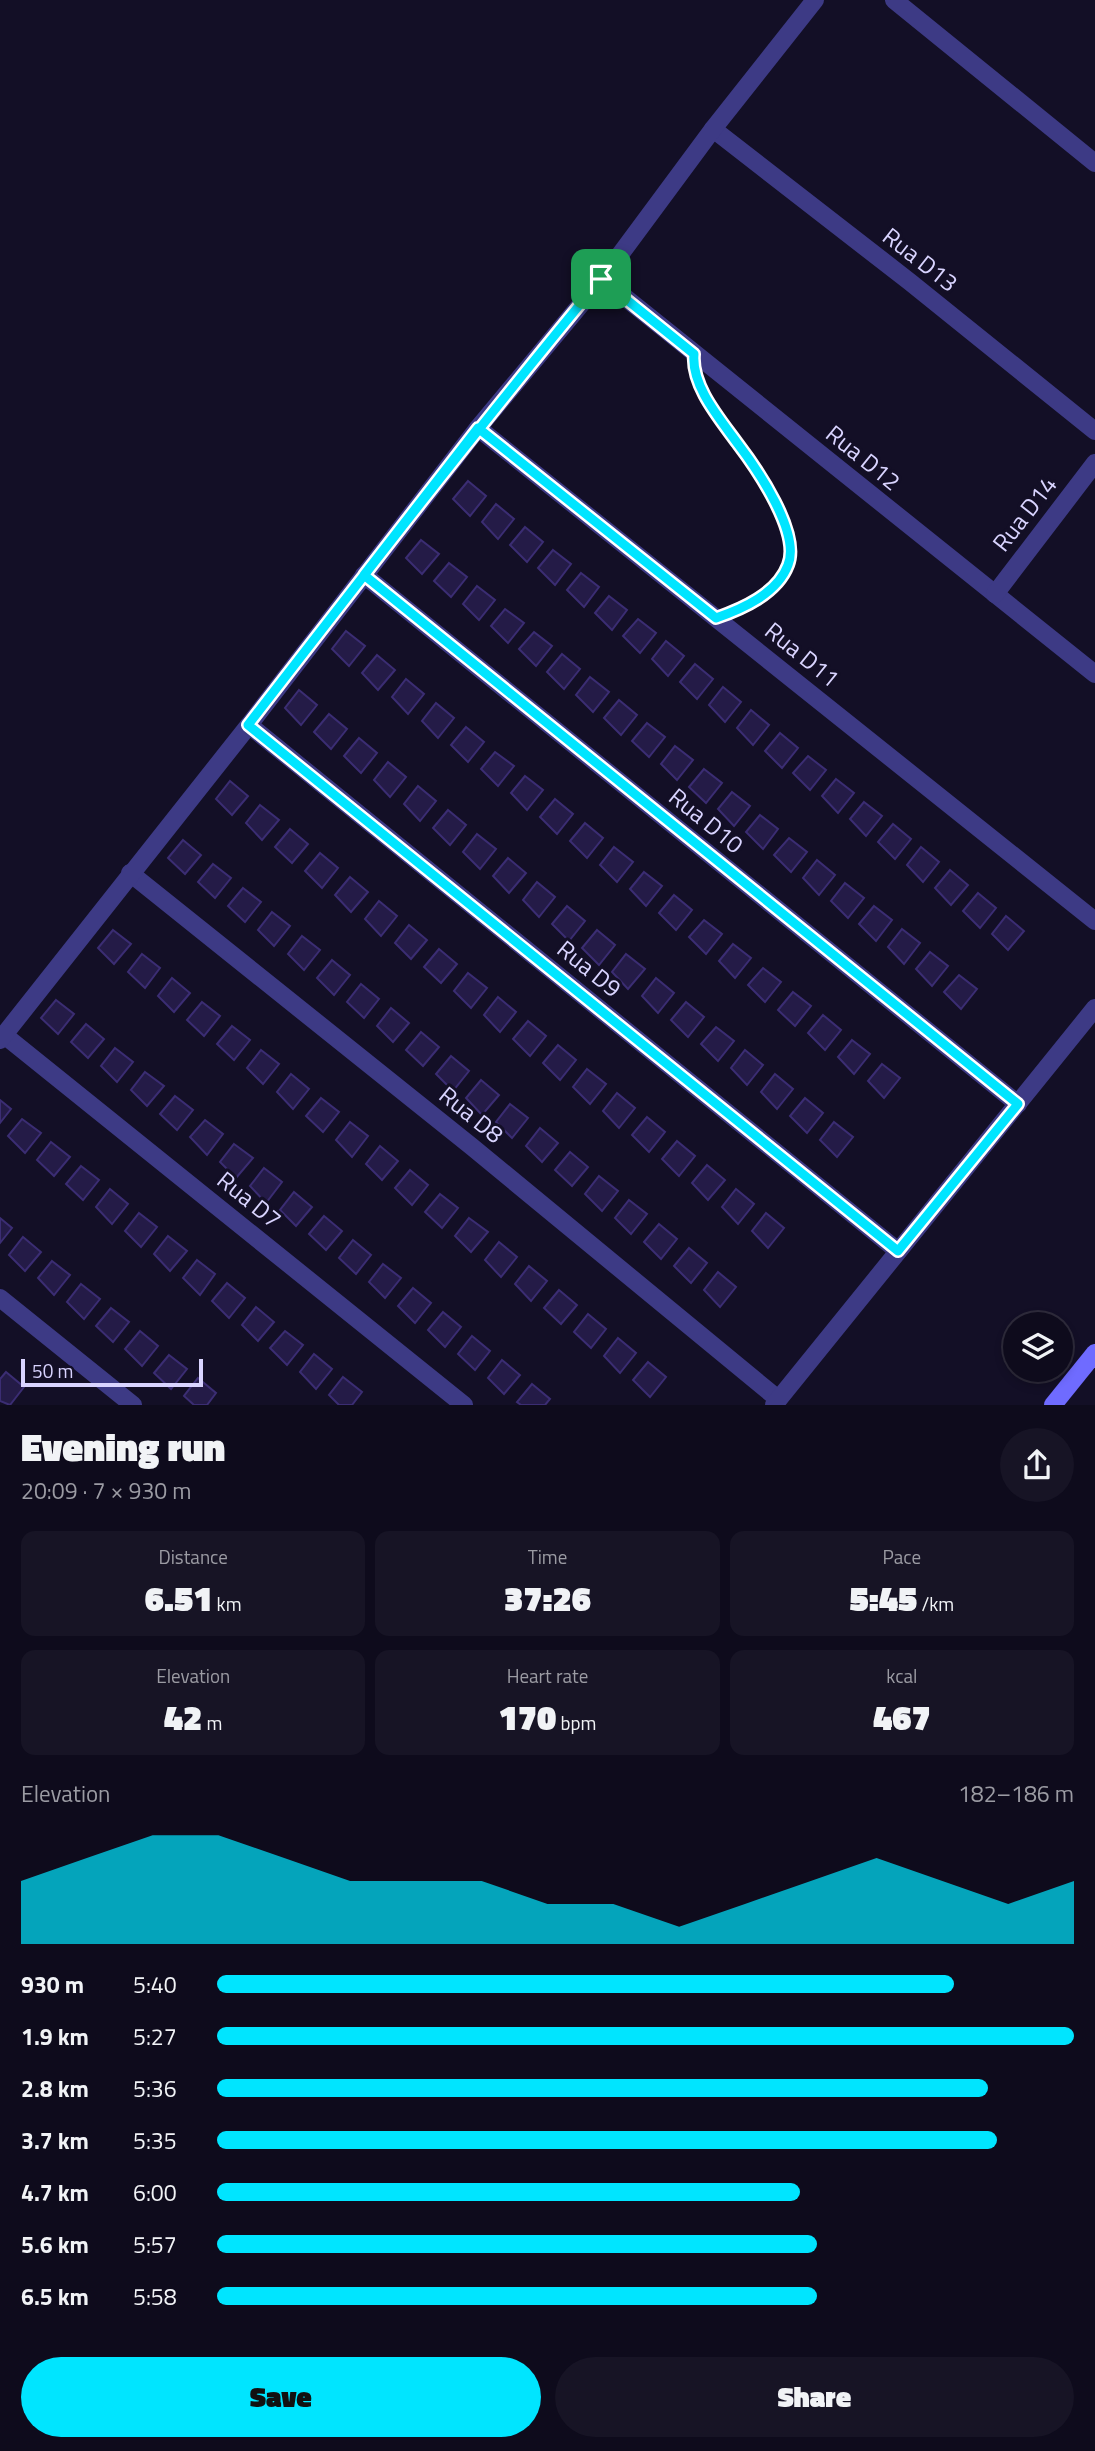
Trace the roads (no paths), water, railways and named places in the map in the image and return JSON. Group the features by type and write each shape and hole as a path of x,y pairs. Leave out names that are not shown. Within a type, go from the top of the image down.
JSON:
{"street":[{"path":"2,1037 478,428 601,279 713,129 815,0"},
{"path":"894,0 1095,163"},
{"name":"Rua D13","path":"713,129 1095,431"},
{"name":"Rua D12","path":"601,279 1095,674"},
{"name":"Rua D11","path":"478,428 1095,920"},
{"name":"Rua D14","path":"995,594 1095,463"},
{"name":"Rua D10","path":"364,575 1018,1104"},
{"name":"Rua D9","path":"248,725 898,1251"},
{"name":"Rua D8","path":"130,873 471,1146 776,1402"},
{"path":"776,1402 1095,1008"},
{"name":"Rua D7","path":"2,1037 464,1405"},
{"path":"0,1298 132,1405"},
{"path":"1053,1405 1095,1353"}]}
